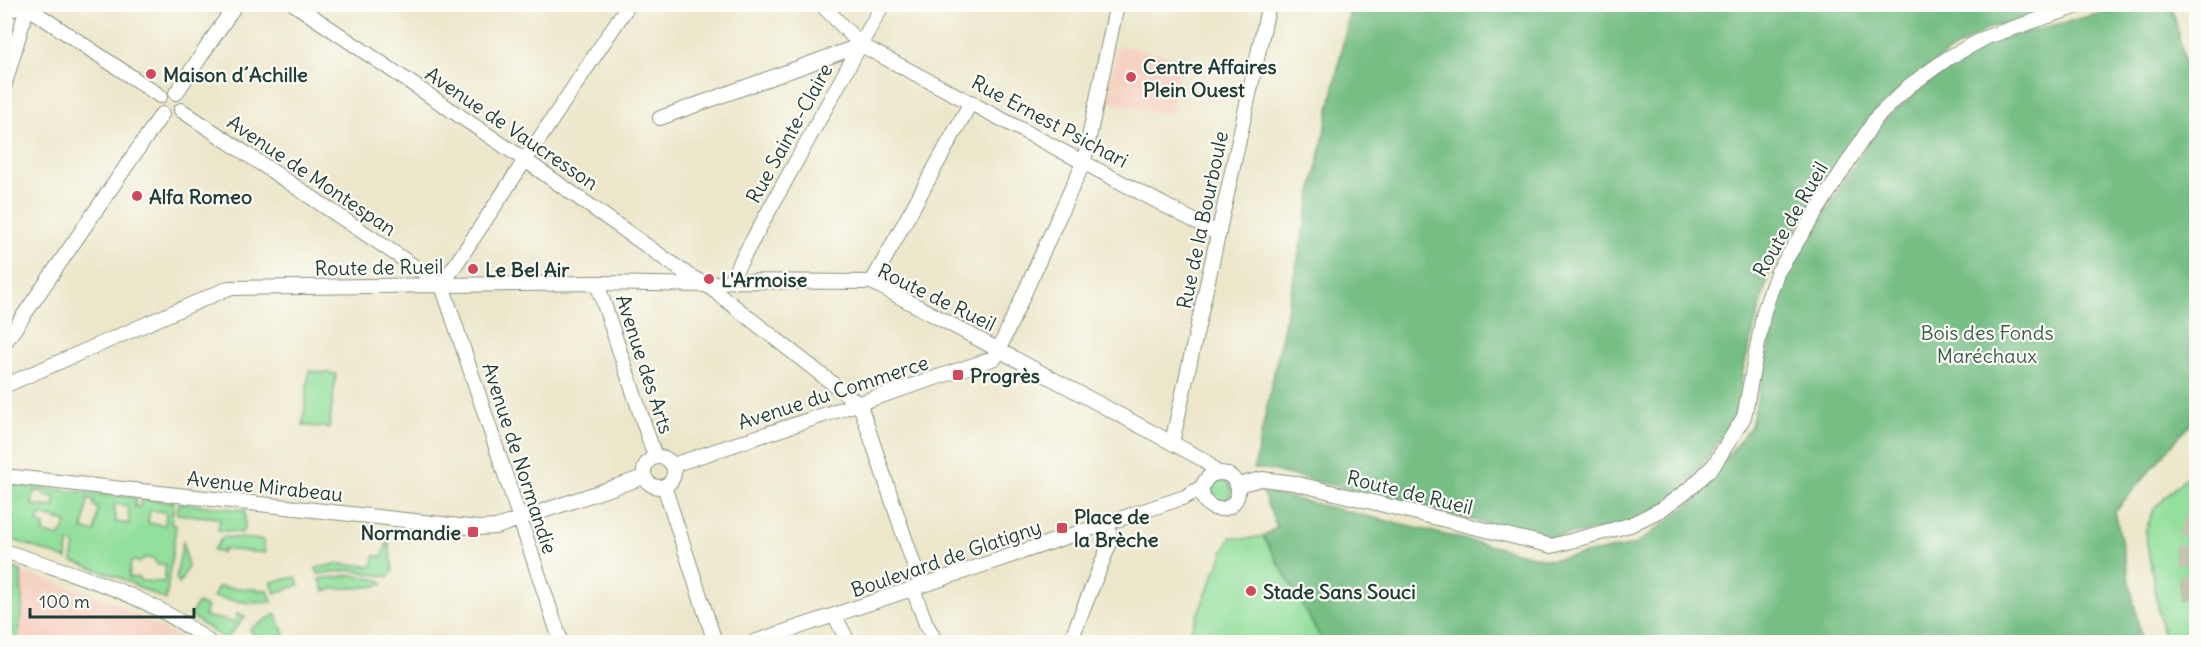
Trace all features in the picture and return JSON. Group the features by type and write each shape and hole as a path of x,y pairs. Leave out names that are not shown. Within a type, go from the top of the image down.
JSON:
{"street":[{"path":"176,93 236,4"},
{"name":"Avenue de Vaucresson","path":"294,4 525,160 691,277 718,285 860,405"},
{"path":"442,285 456,260 629,4"},
{"name":"Rue Ernest Psichari","path":"821,4 861,45 1084,160 1219,234"},
{"name":"Rue Sainte-Claire","path":"718,285 883,4"},
{"name":"Rue de la Bourboule","path":"1172,443 1269,4"},
{"name":"Route de Rueil","path":"1237,486 1262,479 1294,483 1552,546 1630,525 1662,509 1693,486 1714,465 1744,417 1761,322 1777,273 1876,118 1908,86 1948,58 1987,37 2084,4"},
{"path":"4,10 27,6 160,96"},
{"path":"4,87 27,6"},
{"path":"999,349 1084,160 1114,6"},
{"path":"660,118 861,45"},
{"path":"166,92 176,93 182,102 181,110 171,117 162,114 157,104 160,96 166,92"},
{"path":"872,282 971,102"},
{"name":"Avenue de Montespan","path":"181,110 442,285"},
{"path":"4,344 162,114"},
{"name":"Route de Rueil","path":"4,386 224,290 597,283 718,285 872,282 1172,443 1197,457 1216,473"},
{"name":"Avenue des Arts","path":"597,283 655,457"},
{"name":"Avenue de Normandie","path":"442,285 561,642"},
{"name":"Avenue du Commerce","path":"673,465 860,405 995,358 999,349"},
{"path":"860,405 917,587 926,624 936,642"},
{"path":"655,457 668,459 673,465 672,480 664,486 654,487 644,477 644,467 655,457"},
{"path":"1197,457 1203,490 1215,508 1227,507 1236,498 1237,486 1231,477 1216,473 1203,490"},
{"name":"Avenue Mirabeau","path":"4,476 478,528 496,527 520,519"},
{"path":"520,519 644,477"},
{"path":"664,486 715,642"},
{"name":"Boulevard de Glatigny","path":"754,642 1185,498 1203,490"},
{"path":"1070,642 1111,540 1107,524"},
{"path":"4,551 93,581 152,606 209,642"},
{"path":"835,616 848,642"}],"shaded area":[{"path":"1118,45 1182,58 1170,115 1105,101"},
{"path":"21,571 113,602 186,642 17,642 22,608"}],"green space":[{"path":"1351,5 2069,5 1987,29 1946,54 1871,115 1771,266 1743,370 1736,418 1681,494 1626,526 1545,538 1267,469 1254,469"},
{"name":"Bois des Fonds Maréchaux","path":"2132,5 2172,5 2196,116 2196,417 2115,511 2142,642 1323,642 1263,536 1277,527 1262,491 1550,560 1635,545 1690,504 1751,426 1786,276 1880,123 1952,64 1994,41"},
{"path":"309,371 336,374 329,428 303,425"},
{"path":"2196,467 2196,642 2164,642 2145,532 2154,509"},
{"path":"1220,480 1228,483 1231,491 1228,499 1220,502 1212,499 1209,491 1212,483"},
{"path":"4,484 136,498 135,507 140,507 141,499 174,502 171,524 176,525 166,600 118,577 72,561 75,544 68,543 67,559 5,537","holes":["34,491 45,492 45,496 55,497 54,507 32,505","88,499 92,499 95,507 98,508 95,532 83,530","114,504 128,506 129,524 116,522","150,510 166,512 165,525 148,523","41,515 67,522 60,537 43,533 44,526 37,522","144,558 154,559 156,564 166,565 164,582 141,581 140,578 129,577 131,561 140,562"]},
{"path":"179,503 245,510 245,529 241,533 218,530 220,518 177,514"},
{"name":"Stade Sans Souci","path":"1263,536 1323,642 1186,642 1230,537 1247,539"},
{"path":"223,537 263,540 265,553 224,549 222,553 213,550"},
{"path":"388,539 393,570 389,577 351,570 318,574 316,568 336,564 372,566 375,556 383,556"},
{"path":"183,541 188,567 179,584 176,578"},
{"path":"5,565 21,571 22,608 17,642 5,642"},
{"path":"352,575 379,580 383,584 324,591 320,579"},
{"path":"296,577 299,585 275,593 271,582"},
{"path":"218,587 268,590 272,602 249,603 213,597"},
{"path":"198,603 207,607 204,616 234,622 237,614 245,617 225,640 190,615"},
{"path":"276,614 288,642 258,642 250,629"}],"tunnel":[{"path":"2196,520 2190,541 2188,562 2190,583 2196,604"}],"place":[{"name":"Maison d´Achille","path":"151,74"},
{"name":"Centre Affaires Plein Ouest","path":"1131,77"},
{"name":"Alfa Romeo","path":"137,196"},
{"name":"Le Bel Air","path":"473,269"},
{"name":"L'Armoise","path":"709,279"},
{"name":"Progrès","path":"958,375"},
{"name":"Place de la Brèche","path":"1062,528"},
{"name":"Normandie","path":"473,532"},
{"name":"Stade Sans Souci","path":"1251,591"}]}
